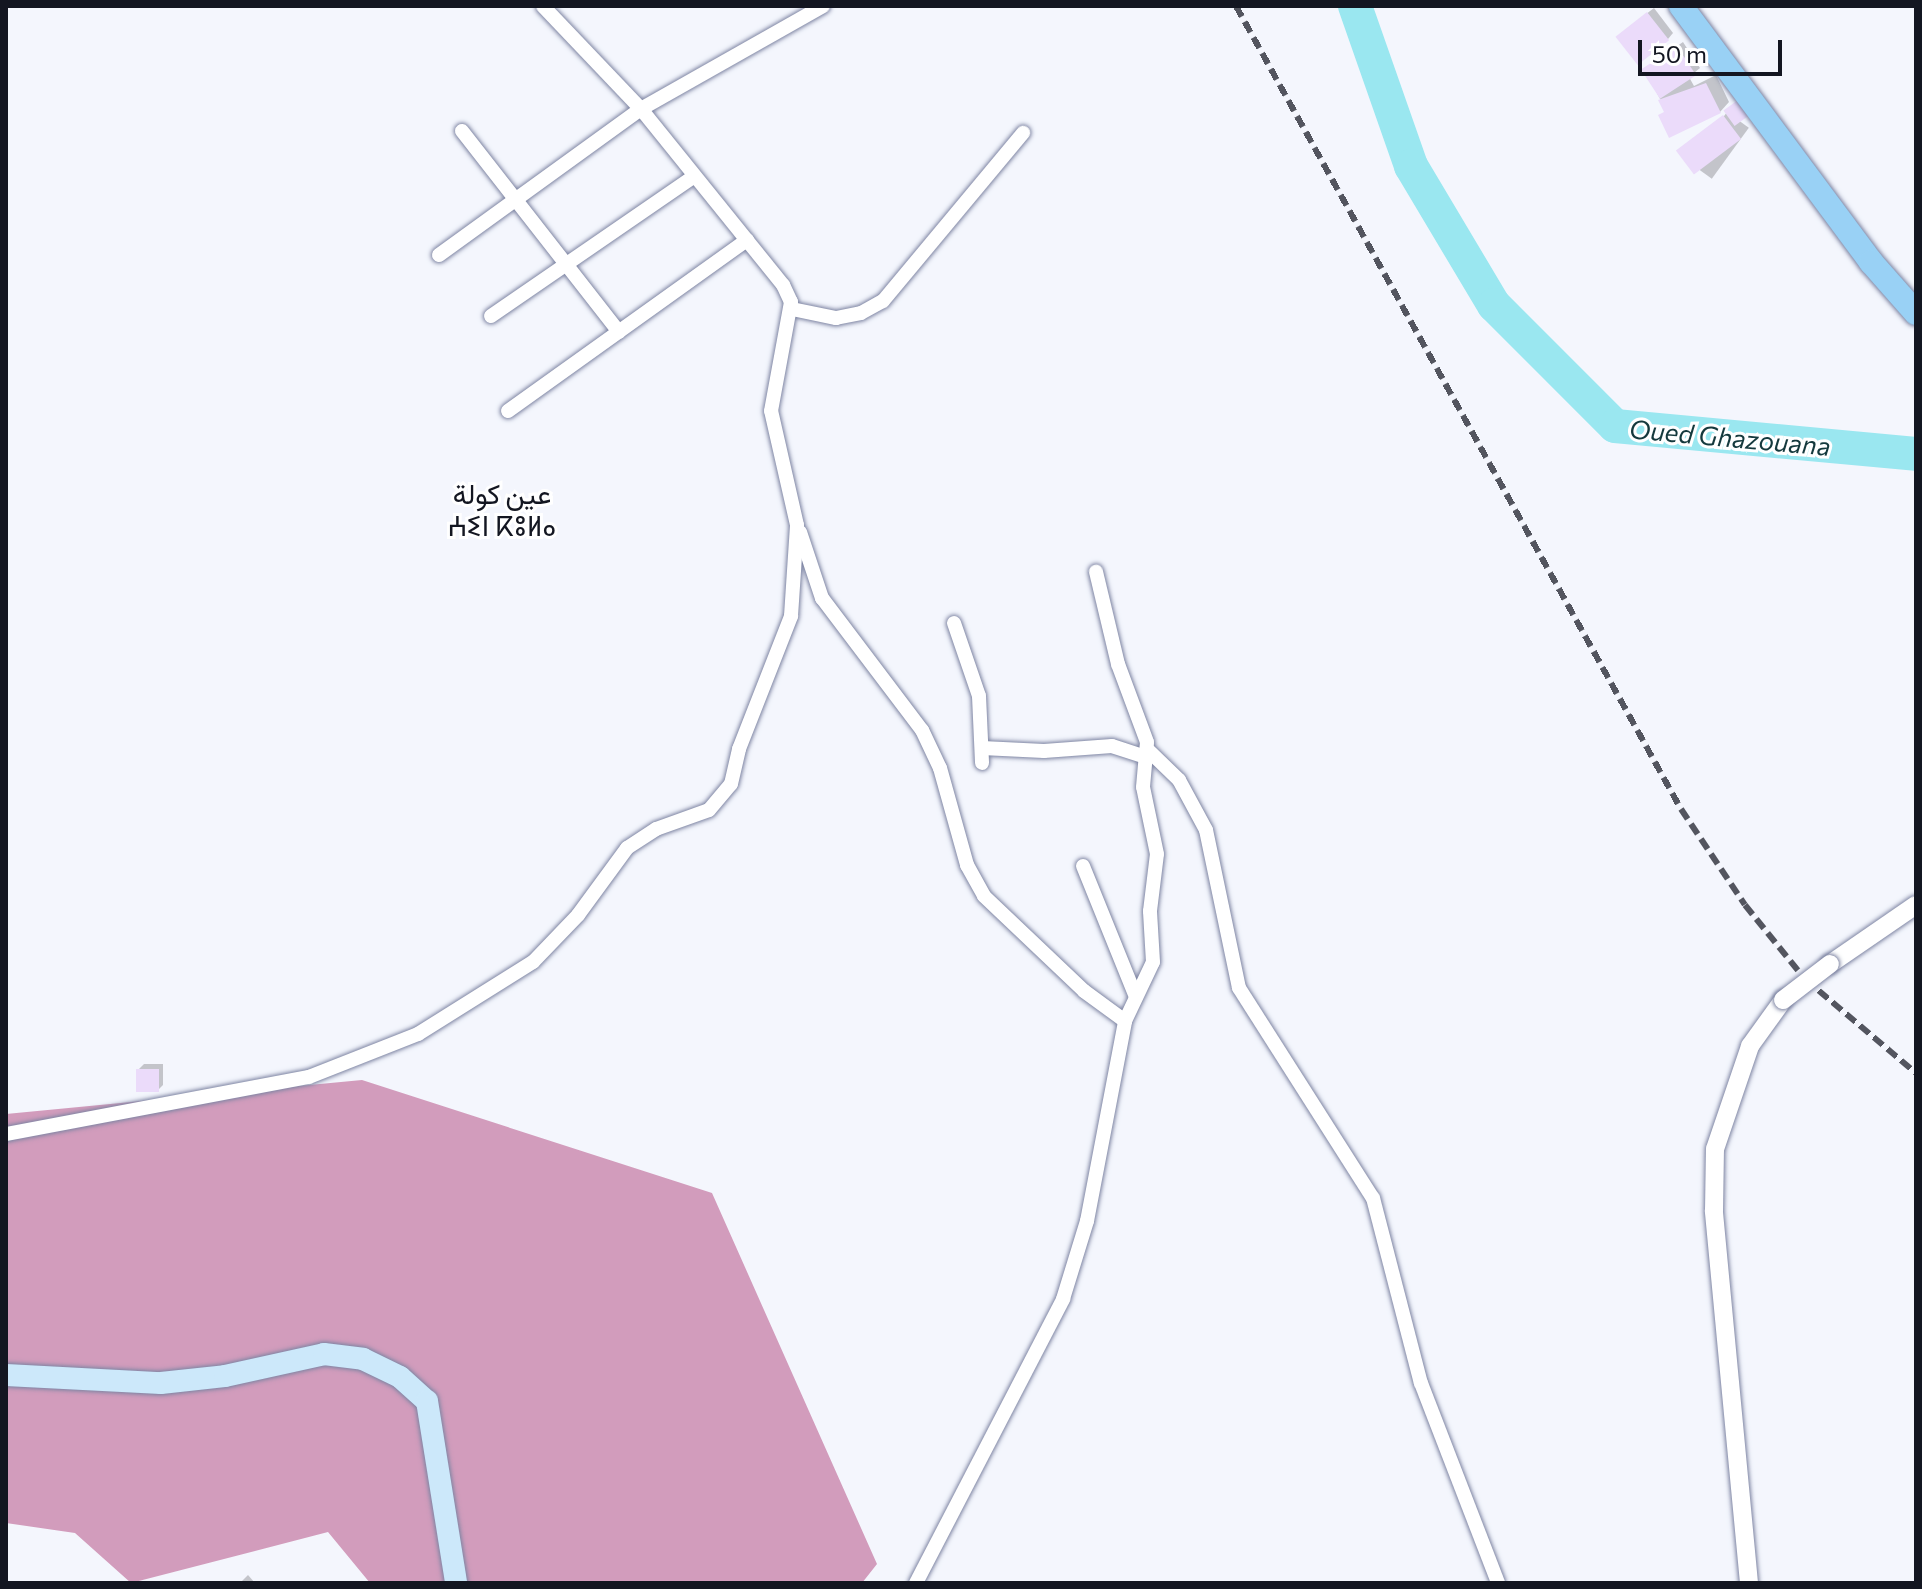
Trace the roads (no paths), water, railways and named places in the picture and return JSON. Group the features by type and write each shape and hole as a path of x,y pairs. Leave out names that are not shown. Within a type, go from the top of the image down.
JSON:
{"main road":[{"path":"1681,6 1871,262 1916,313"},
{"path":"6,1375 161,1383 225,1376 324,1354 363,1359 400,1377 427,1401 456,1583"}],"street":[{"path":"543,6 641,109 783,285 792,309 771,411 797,525 822,598 911,711 927,739 967,865 984,896 1084,991 1125,1021"},
{"path":"439,255 641,109 823,6"},
{"path":"462,131 619,332"},
{"path":"792,309 836,318 883,301 1023,133"},
{"path":"491,316 695,176"},
{"path":"508,411 747,240"},
{"path":"6,1134 309,1077 418,1034 533,962 578,915 627,848 656,829 709,810 726,794 788,629 797,525"},
{"path":"916,1583 1063,1299 1087,1221 1125,1021 1154,953 1150,911 1157,844 1143,787 1146,753 1115,653 1096,572"},
{"path":"954,623 973,671 982,755 1112,746 1146,753 1179,780 1206,830 1239,988 1373,1198 1421,1383 1498,1583"},
{"path":"1083,866 1136,997"},
{"path":"1749,1583 1714,1211 1715,1149 1750,1046 1783,1000 1916,905"}],"waterway":[{"name":"Oued Ghazouana","path":"1355,6 1411,166 1494,305 1615,426 1916,454"}],"railway":[{"path":"1236,6 1681,809 1745,905 1805,979 1916,1073"}],"district":[{"name":"عين كولة ⵄⵉⵏ ⴽⵓⵍⴰ","path":"502,509"}]}
